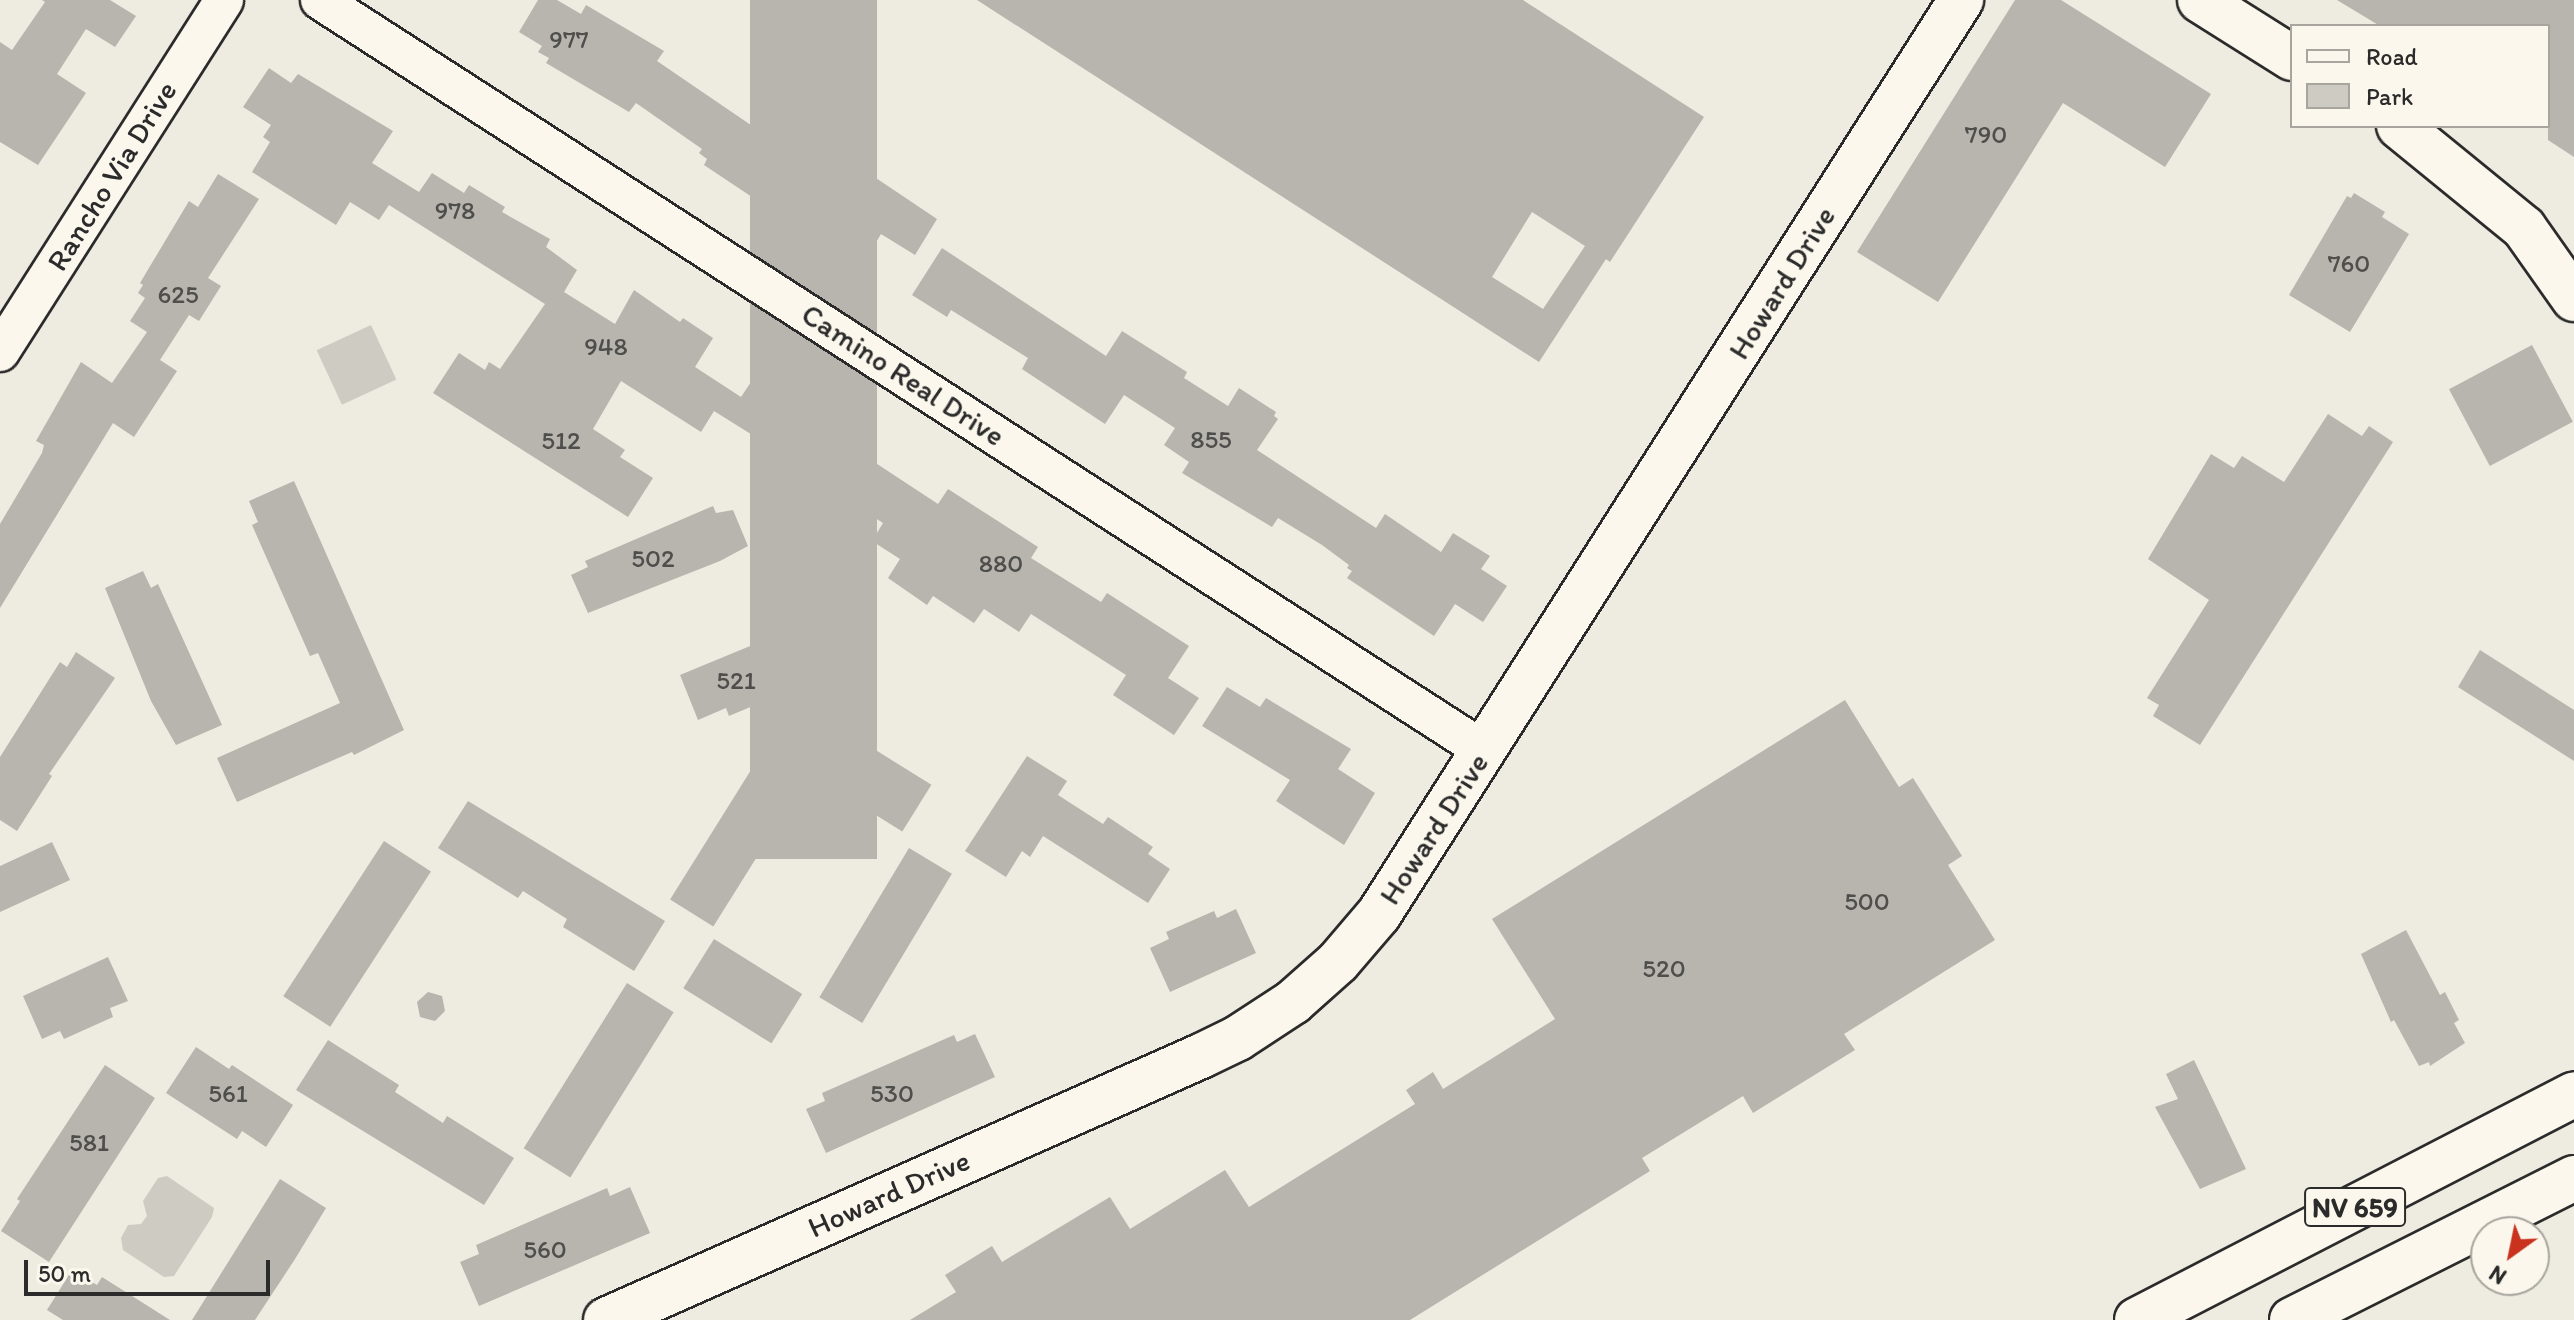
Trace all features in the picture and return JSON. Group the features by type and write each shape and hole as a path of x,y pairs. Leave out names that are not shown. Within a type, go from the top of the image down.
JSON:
{"street":[{"name":"Rancho Via Drive","path":"0,352 224,0"},
{"name":"Camino Real Drive","path":"320,0 1485,751"},
{"name":"Howard Drive","path":"606,1320 1238,1038 1293,1002 1338,962 1379,914 1485,751 1961,0"},
{"path":"2200,0 2290,57"},
{"path":"2402,128 2524,228 2574,299"},
{"name":"NV 659","path":"2137,1320 2574,1094"},
{"name":"NV 659","path":"2292,1320 2574,1178"}],"green space":[{"path":"371,325 396,379 342,405 317,350"},
{"path":"167,1176 214,1208 212,1217 174,1276 164,1277 123,1250 121,1238 128,1225 141,1224 147,1216 143,1201 158,1178"}],"building":[{"path":"42,0 110,0 136,16 115,47 86,29 57,74 86,93 38,165 0,142 0,42 12,50 45,2"},
{"path":"538,0 557,0 581,14 586,5 664,51 657,61 783,147 797,125 937,219 915,255 881,234 861,267 831,248 849,218 804,189 785,219 704,165 707,159 699,153 702,149 636,103 629,112 546,63 549,58 538,52 542,46 519,32"},
{"path":"750,0 877,0 877,859 750,859"},
{"path":"977,0 1523,0 1704,117 1610,262 1606,259 1539,362","holes":["1532,212 1585,246 1543,309 1492,277"]},
{"path":"2015,0 2061,0 2211,94 2165,167 2063,103 1938,302 1857,252"},
{"path":"2337,0 2574,0 2574,157 2548,140 2550,24 2377,24"},
{"path":"269,68 291,83 298,74 393,131 372,163 419,192 432,173 464,193 469,185 505,207 502,212 550,239 546,247 577,270 564,292 615,324 634,290 680,322 683,318 713,338 695,367 741,397 753,379 786,400 792,392 871,447 865,456 938,504 948,489 1038,547 1031,558 1101,602 1107,593 1189,646 1168,678 1199,698 1174,735 1113,695 1126,675 1031,614 1019,632 984,609 974,623 933,596 927,605 888,578 900,559 872,541 883,523 837,493 808,535 779,517 807,469 714,411 701,432 621,381 593,429 625,450 620,457 653,478 628,517 433,393 459,353 485,370 489,362 500,369 545,304 389,205 379,220 350,202 336,225 252,172 270,142 263,137 271,125 243,107"},
{"path":"218,174 259,199 208,278 221,286 199,321 189,315 160,360 177,371 134,437 113,423 0,608 0,524 42,453 44,445 36,441 81,362 112,383 147,332 130,321 145,298 138,293 143,285 140,283 189,201 198,207"},
{"path":"2354,193 2385,212 2382,217 2409,234 2350,332 2289,295 2347,196 2351,198"},
{"path":"942,248 1106,356 1122,331 1187,372 1184,378 1228,406 1239,388 1276,412 1274,416 1278,419 1257,450 1376,528 1385,514 1441,552 1453,533 1490,556 1481,569 1507,586 1483,622 1455,604 1434,636 1347,578 1352,571 1347,568 1349,565 1322,545 1278,518 1272,527 1182,473 1189,462 1164,445 1175,428 1124,395 1105,424 1022,369 1028,358 951,310 947,317 912,295"},
{"path":"2532,345 2573,422 2490,466 2449,389"},
{"path":"2328,414 2362,436 2369,426 2393,442 2200,745 2153,716 2159,705 2147,698 2209,600 2148,559 2211,454 2234,468 2242,456 2284,482"},
{"path":"294,481 404,730 354,755 352,752 237,802 217,758 340,703 318,653 310,656 252,525 258,522 249,501"},
{"path":"713,506 716,513 733,510 748,546 720,561 588,613 571,575 588,567 585,561"},
{"path":"143,571 151,588 158,584 222,725 176,745 151,701 105,588"},
{"path":"784,632 802,675 775,687 779,695 729,716 726,708 698,720 680,675"},
{"path":"2480,650 2574,710 2574,761 2458,687"},
{"path":"76,652 115,678 49,774 52,776 17,831 0,820 0,757 60,662 67,667"},
{"path":"1227,687 1260,707 1266,698 1351,749 1338,769 1375,793 1344,845 1276,801 1290,780 1202,726"},
{"path":"1845,700 1899,787 1913,778 1962,856 1948,865 1995,940 1844,1034 1855,1050 1753,1113 1743,1096 1642,1158 1650,1171 1410,1320 910,1320 956,1292 945,1275 992,1246 1002,1262 1110,1197 1130,1229 1225,1170 1249,1207 1415,1104 1406,1090 1433,1072 1443,1089 1555,1019 1492,919"},
{"path":"850,734 931,785 902,832 821,781"},
{"path":"766,746 809,773 713,927 670,899"},
{"path":"1027,756 1067,781 1058,795 1103,824 1108,817 1153,847 1148,854 1170,869 1148,903 1043,836 1030,857 1022,851 1006,877 965,851"},
{"path":"468,801 665,921 634,971 563,927 567,919 523,891 518,898 438,848"},
{"path":"384,841 431,871 330,1027 283,996"},
{"path":"52,842 70,880 0,912 0,866"},
{"path":"909,848 952,874 862,1023 819,997"},
{"path":"1236,909 1256,953 1170,992 1150,948 1169,939 1166,932 1214,911 1217,918"},
{"path":"2406,930 2440,995 2445,992 2459,1020 2454,1023 2465,1043 2430,1066 2429,1062 2419,1066 2394,1020 2391,1022 2361,954"},
{"path":"714,939 802,994 771,1043 683,988"},
{"path":"108,957 128,1001 110,1008 113,1017 64,1039 60,1031 42,1039 23,996"},
{"path":"627,983 674,1012 570,1178 524,1148"},
{"path":"428,992 442,996 445,1011 435,1021 420,1017 417,1002"},
{"path":"975,1034 995,1077 826,1153 806,1109 825,1101 822,1093 954,1035 957,1042"},
{"path":"328,1040 399,1085 395,1092 443,1123 447,1116 514,1158 484,1205 296,1090"},
{"path":"196,1047 229,1069 232,1065 293,1105 266,1147 242,1131 237,1139 166,1093"},
{"path":"2194,1060 2246,1169 2200,1189 2155,1107 2178,1099 2166,1074"},
{"path":"105,1065 155,1098 49,1262 1,1231 20,1201 17,1199"},
{"path":"280,1179 326,1208 295,1259 255,1320 192,1320"},
{"path":"630,1187 650,1233 479,1306 460,1262 479,1254 476,1245 607,1188 610,1196"},
{"path":"72,1270 97,1285 102,1277 170,1320 63,1320 47,1310"}]}
